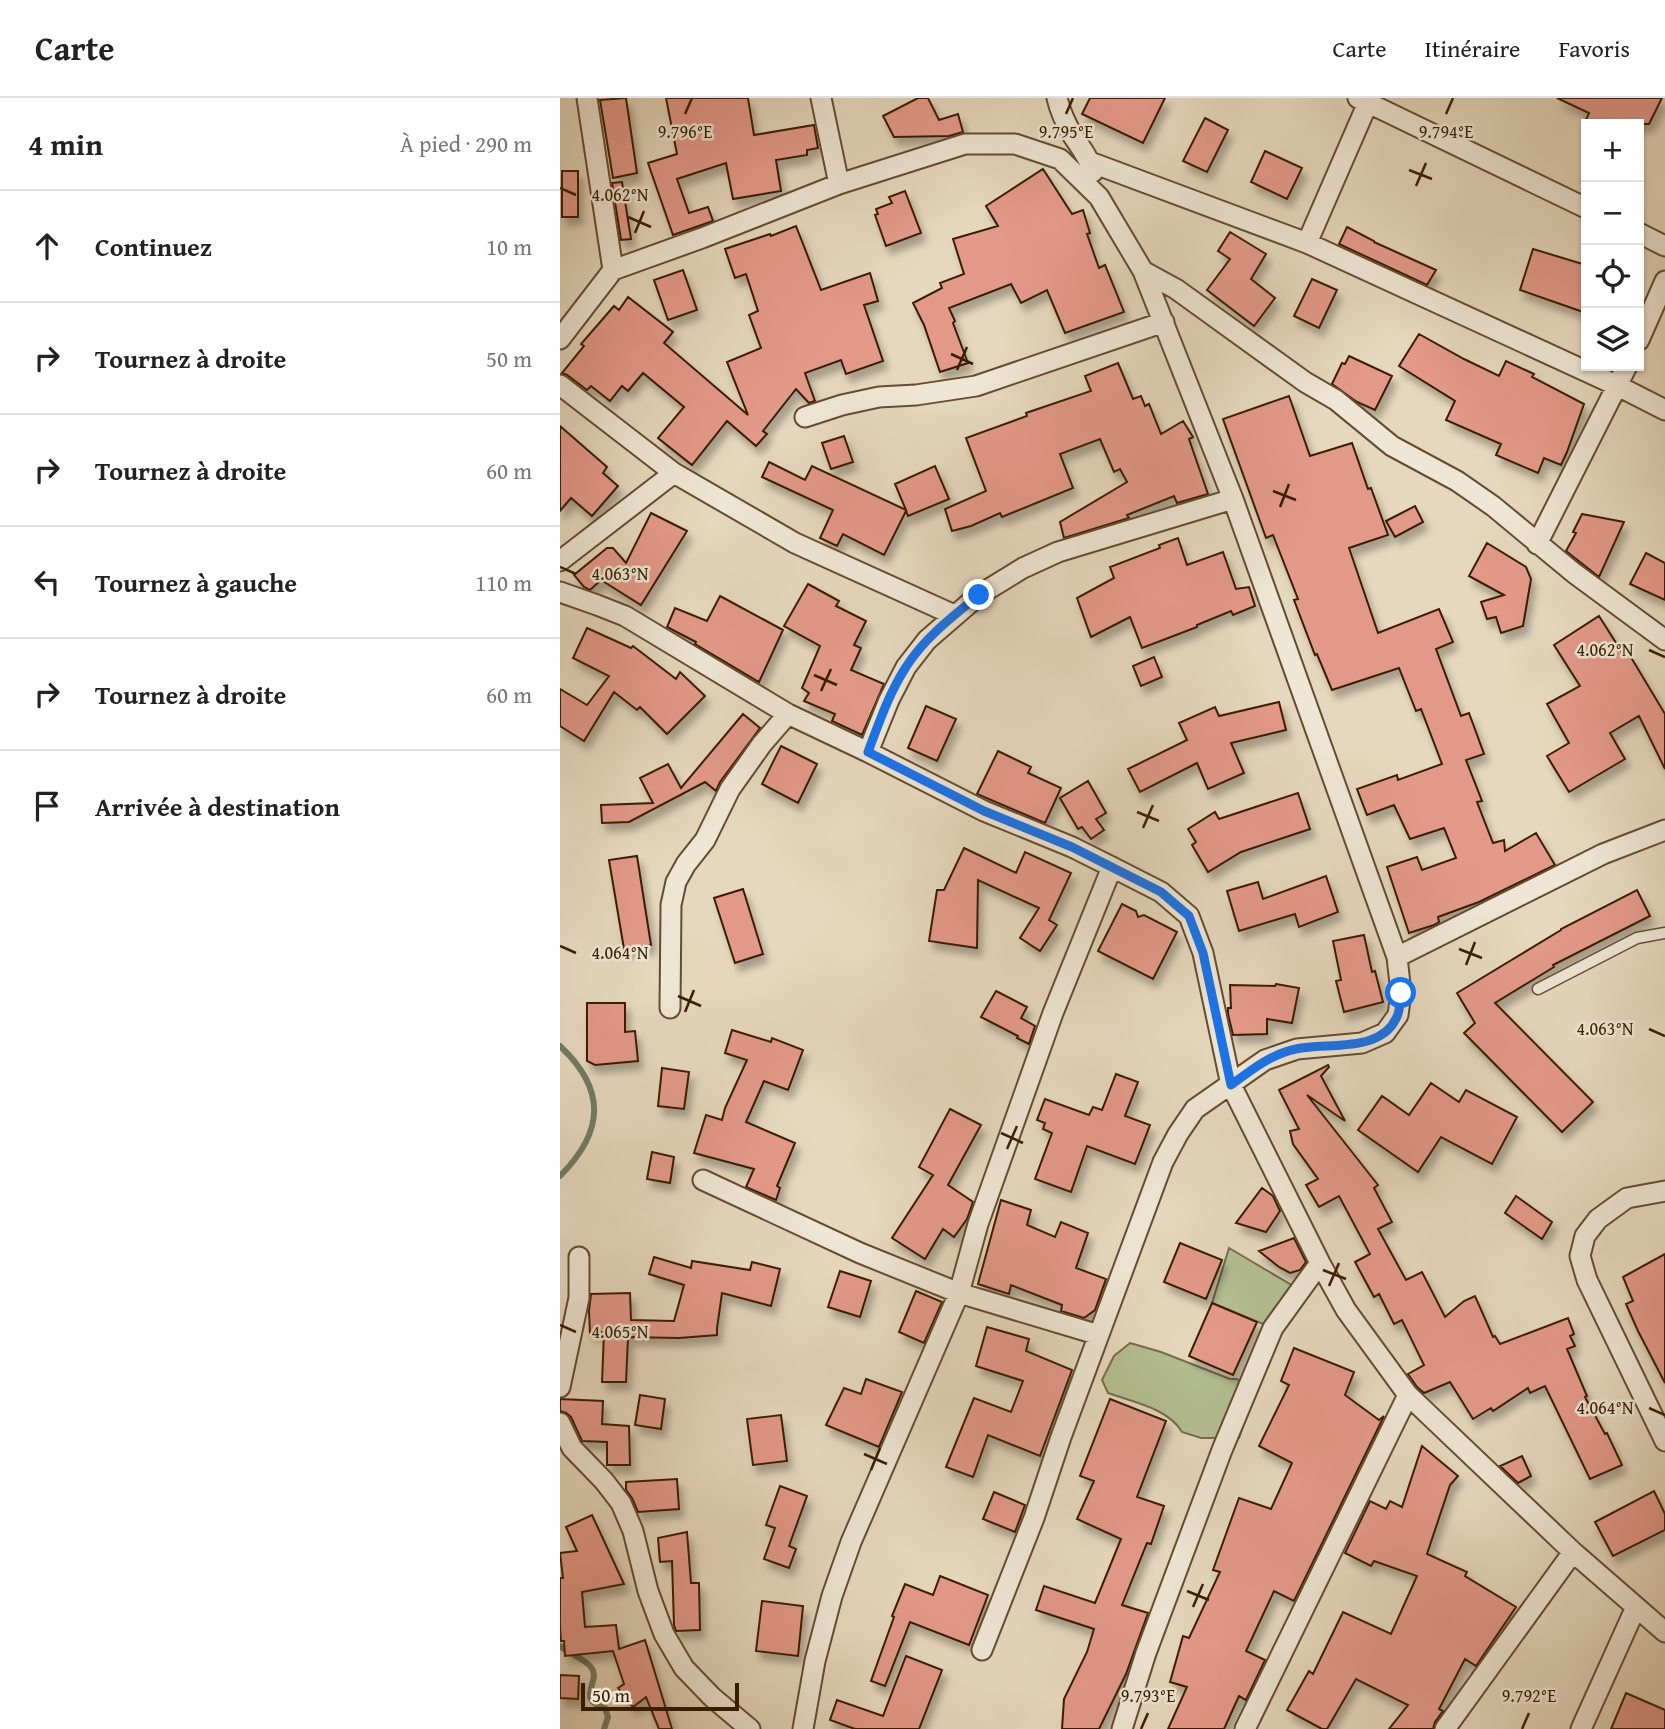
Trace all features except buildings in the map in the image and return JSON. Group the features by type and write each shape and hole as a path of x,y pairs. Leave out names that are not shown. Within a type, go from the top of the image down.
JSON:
{"street":[{"path":"587,98 613,270"},
{"path":"821,98 839,184"},
{"path":"1058,98 1073,136 1090,162 1099,197"},
{"path":"1307,243 1365,100 1581,206"},
{"path":"560,339 613,270 839,184 965,144 1015,144 1060,159 1099,197 1143,271 1233,499 1397,957 1401,993 1398,1015 1385,1034 1362,1043 1297,1049 1265,1060 1195,1110 1173,1143 1163,1162 1098,1335 1034,1518 982,1650"},
{"path":"1090,162 1307,243 1665,410"},
{"path":"1644,236 1665,246"},
{"path":"1143,271 1176,289 1305,382 1336,400 1392,446 1457,481 1493,506 1574,573 1665,640"},
{"path":"1644,329 1665,281"},
{"path":"805,417 880,397 916,395 976,386 1164,322"},
{"path":"1537,544 1625,371"},
{"path":"560,385 674,473 794,543 954,615"},
{"path":"560,561 674,473"},
{"path":"868,752 906,667 927,640 979,595 1023,568 1058,552 1233,499"},
{"path":"560,592 625,617 788,714 984,811 1072,847 1161,892 1189,916 1203,953 1231,1085 1346,1310 1408,1395 1573,1552 1665,1632"},
{"path":"670,1008 671,905 676,882 705,840 730,789 762,744 788,714"},
{"path":"1397,957 1602,854 1665,830"},
{"path":"803,1729 815,1661 832,1595 851,1542 959,1293 978,1224 1053,1013 1112,867"},
{"path":"703,1180 860,1253 959,1293 1098,1335"},
{"path":"1665,1191 1627,1198 1598,1219 1585,1236 1580,1256 1587,1280 1665,1441"},
{"path":"560,1387 579,1298 579,1256"},
{"path":"1122,1729 1146,1653 1222,1450 1273,1328 1320,1263"},
{"path":"1245,1729 1408,1395"},
{"path":"560,1423 572,1448 621,1503 633,1531 648,1591 664,1634 684,1668 712,1697 750,1729"},
{"path":"1445,1729 1573,1552"},
{"path":"1581,1729 1636,1607"}],"lane":[{"path":"1538,989 1637,939 1665,933"}],"green space":[{"path":"1229,1248 1300,1290 1273,1328 1212,1303"},
{"path":"1130,1343 1230,1379 1237,1379 1253,1395 1239,1438 1201,1438 1182,1432 1159,1411 1108,1393 1102,1380 1114,1356"}],"waterway":[{"path":"560,1046 586,1079 594,1111 592,1127 585,1143 575,1160 560,1176"},
{"path":"560,1646 587,1663 593,1671 591,1700 605,1708 608,1717 604,1729"}],"route":[{"path":"979,595 927,640 906,667 868,752 984,811 1072,847 1161,892 1189,916 1203,953 1231,1085 1265,1060 1297,1049 1362,1043 1385,1034 1398,1015 1401,993"}]}
